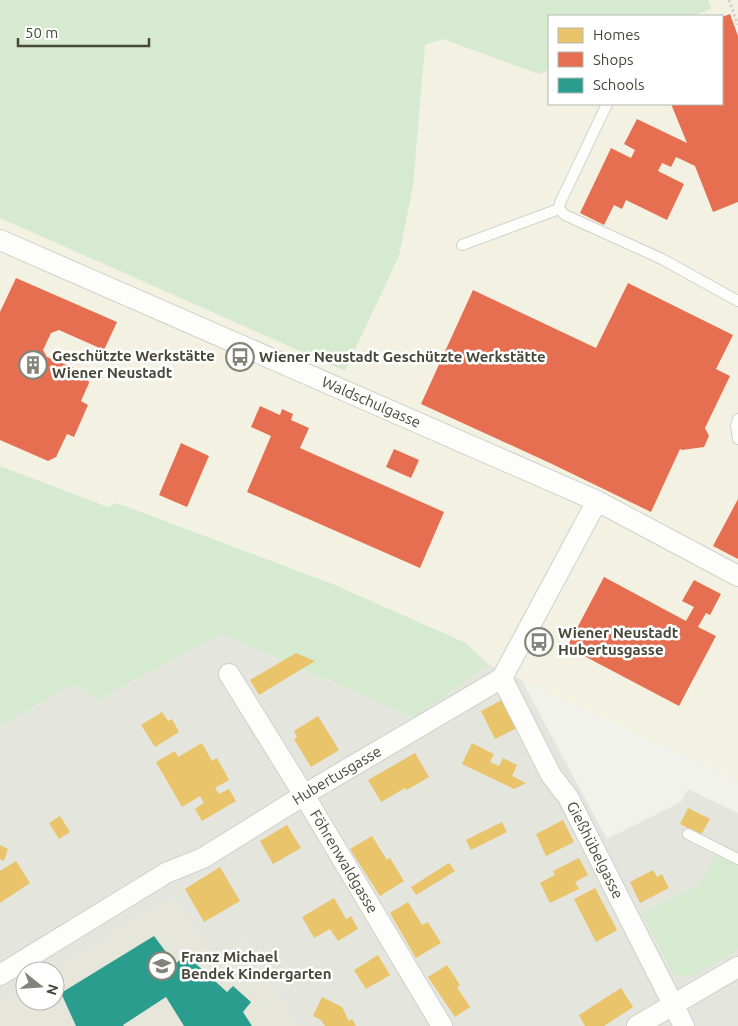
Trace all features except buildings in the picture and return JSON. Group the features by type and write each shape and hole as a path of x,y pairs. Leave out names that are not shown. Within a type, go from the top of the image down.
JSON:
{"street":[{"name":"Waldschulgasse","path":"0,240 597,501 738,576"},
{"path":"502,678 597,501"},
{"name":"Föhrenwaldgasse","path":"229,674 304,795 442,1026"},
{"name":"Hubertusgasse","path":"0,975 166,873 203,858 304,795 502,678"},
{"name":"Gießhübelgasse","path":"502,678 551,774 568,797 684,1026"},
{"path":"637,1026 738,966"}],"lane":[{"path":"607,105 560,203 559,209 564,216 662,258 738,301"},
{"path":"462,245 559,209"},
{"path":"738,419 736,426 738,439"},
{"path":"688,834 738,859"}],"path":[{"path":"728,0 738,25"}],"shaded area":[{"path":"0,0 738,0 738,782 488,664 466,643 335,585 117,503 108,507 0,466"},
{"path":"222,634 415,718 488,664 521,679 607,839 681,802 688,789 738,813 738,1026 0,1026 0,725 75,684 97,700"},
{"name":"Franz Michael Bendek Kindergarten","path":"173,899 211,960 244,941 295,1026 0,1026 0,1006 15,997 15,1011 65,1011 65,966"}],"green space":[{"path":"0,0 708,0 711,9 694,15 548,15 548,70 539,74 443,39 425,45 413,186 399,256 345,371 0,218"},
{"path":"0,466 108,507 117,503 335,585 466,643 488,664 415,718 222,634 97,700 75,684 0,725"},
{"path":"717,853 738,863 738,949 692,977 674,974 642,914 700,885"}],"place":[{"name":"Wiener Neustadt Geschützte Werkstätte","path":"240,357"},
{"name":"Geschützte Werkstätte Wiener Neustadt","path":"33,365"},
{"name":"Wiener Neustadt Hubertusgasse","path":"539,642"},
{"name":"Franz Michael Bendek Kindergarten","path":"162,966"}]}
